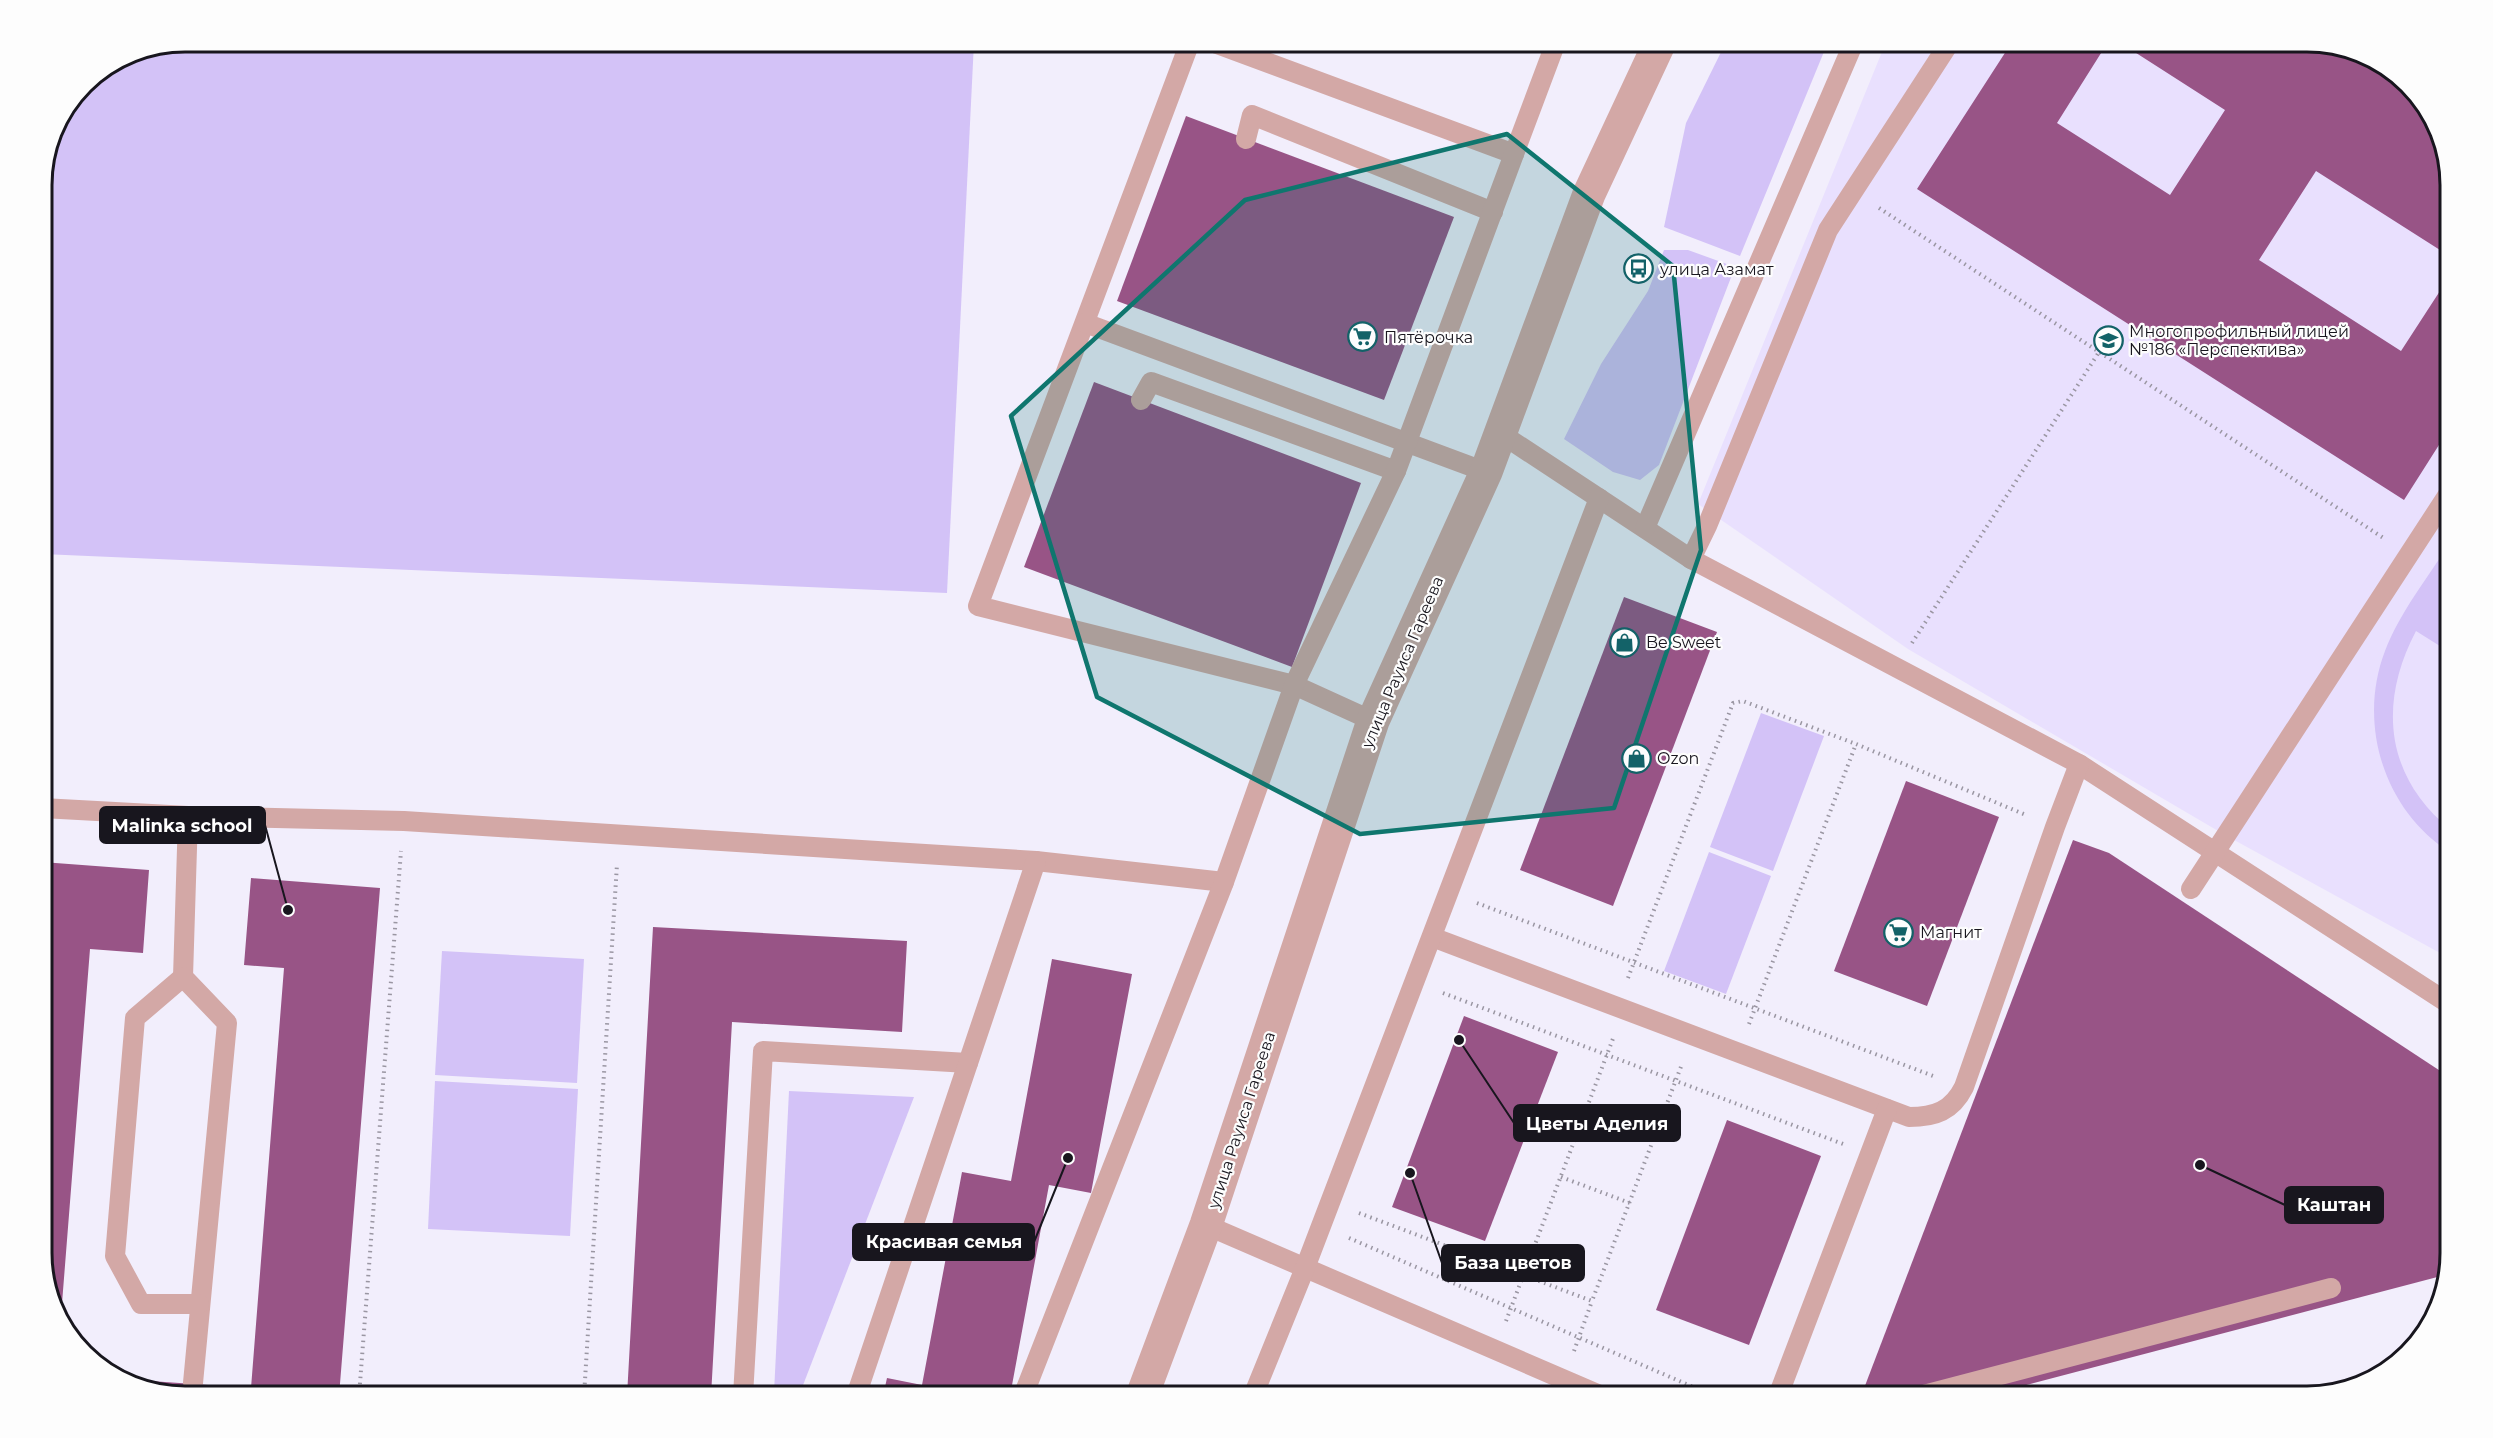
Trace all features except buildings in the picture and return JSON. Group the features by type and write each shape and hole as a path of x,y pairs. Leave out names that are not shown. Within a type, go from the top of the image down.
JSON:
{"street":[{"name":"улица Рауиса Гареева","path":"1146,1386 1206,1225 1373,721 1486,472 1589,194 1655,52"}],"lane":[{"path":"1186,52 978,606 1294,685 1373,721"},
{"path":"1239,52 1514,154"},
{"path":"1027,1386 1224,882 1294,685 1396,471 1552,52"},
{"path":"1645,528 1850,52"},
{"path":"1691,559 1707,526 1828,230 1943,52"},
{"path":"1246,139 1252,115 1493,212"},
{"path":"1084,323 1486,472"},
{"path":"1141,400 1151,382 1396,471"},
{"path":"1500,433 1691,559 2079,764 2440,998"},
{"path":"1257,1386 1305,1268 1599,498"},
{"path":"2191,889 2440,507"},
{"path":"1432,937 1909,1117 1928,1117 1943,1112 1953,1104 1964,1087 2079,764"},
{"path":"53,809 188,816 404,820 1036,861 1224,882"},
{"path":"188,816 183,977 227,1023 193,1383"},
{"path":"859,1386 1036,861"},
{"path":"183,977 135,1018 115,1256 141,1304 199,1304"},
{"path":"744,1386 763,1051 968,1063"},
{"path":"1782,1386 1887,1109"},
{"path":"1206,1225 1579,1386"},
{"path":"1958,1386 2331,1288"}],"path":[{"path":"1853,191 2410,555"},
{"path":"1908,649 2099,352"},
{"path":"1495,1350 1607,1055 1634,963 1733,703 1743,701 1856,744 2055,827"},
{"path":"1738,1053 1856,744"},
{"path":"360,1386 404,820"},
{"path":"585,1386 619,835"},
{"path":"1448,892 1964,1087"},
{"path":"1414,982 1869,1154"},
{"path":"1563,1379 1693,1036"},
{"path":"1561,1177 1630,1203"},
{"path":"1330,1202 1592,1301"},
{"path":"1321,1226 1691,1386"}],"highlighted area":[{"path":"1507,134 1673,266 1701,550 1614,808 1360,834 1097,697 1011,416 1245,200"}],"shaded area":[{"path":"186,52 974,52 947,593 53,554 53,177 57,151 66,127 80,105 92,92 119,70 160,55"},
{"path":"1721,52 1824,52 1740,256 1664,227 1686,123"},
{"name":"Многопрофильный лицей №186 «Перспектива»","path":"1882,52 2307,52 2342,57 2374,70 2395,86 2437,154 2440,177 2440,953 2225,835 1908,649 1698,504"},
{"path":"1664,250 1688,250 1735,267 1659,465 1640,480 1613,472 1564,439 1601,364 1648,291"},
{"path":"2440,558 2440,646 2416,631 2404,658 2396,685 2393,712 2394,738 2401,763 2412,787 2440,820 2440,844 2408,814 2393,790 2382,764 2376,736 2374,707 2377,679 2385,651 2407,608"},
{"path":"1761,713 1824,736 1773,871 1710,847"},
{"path":"1709,852 1771,876 1726,994 1664,971"},
{"path":"442,951 584,959 577,1083 435,1075"},
{"path":"435,1081 578,1089 570,1236 428,1229"},
{"path":"789,1091 914,1097 803,1386 774,1386"}],"place":[{"name":"улица Азамат","path":"1639,269"},
{"name":"Пятёрочка","path":"1363,337"},
{"name":"Многопрофильный лицей №186 «Перспектива»","path":"2108,340"},
{"name":"Be Sweet","path":"1625,642"},
{"name":"Ozon","path":"1636,758"},
{"name":"Malinka school","path":"288,910"},
{"name":"Магнит","path":"1899,932"},
{"name":"Цветы Аделия","path":"1459,1040"},
{"name":"Красивая семья","path":"1068,1158"},
{"name":"Каштан","path":"2200,1165"},
{"name":"База цветов","path":"1410,1173"}]}
